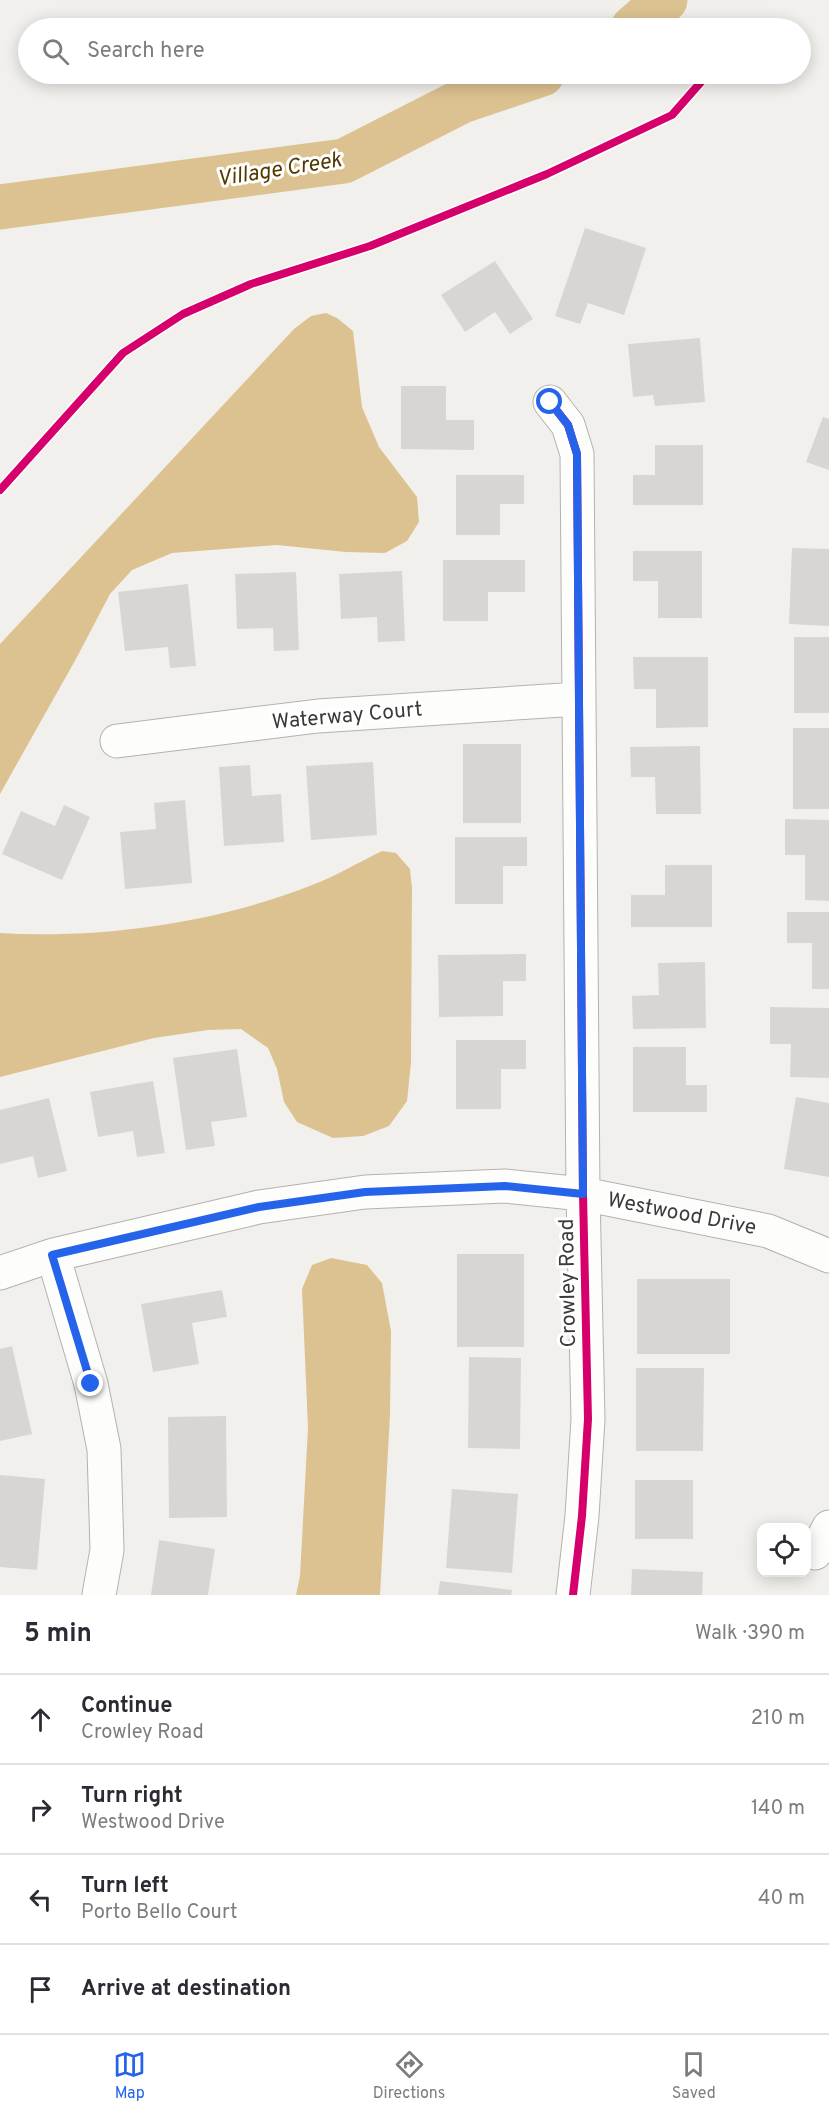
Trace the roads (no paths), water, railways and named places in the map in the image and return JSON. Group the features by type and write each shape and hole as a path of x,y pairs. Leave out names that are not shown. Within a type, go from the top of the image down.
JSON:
{"street":[{"name":"Crowley Road","path":"550,402 568,425 577,454 583,1194 588,1419 582,1516 573,1595"},
{"name":"Waterway Court","path":"117,741 318,716 578,699"},
{"name":"Westwood Drive","path":"0,1273 52,1255 259,1207 365,1192 505,1186 583,1194 768,1231 829,1256"},
{"path":"52,1255 91,1384 104,1449 107,1550 99,1595"}],"waterway":[{"name":"Village Creek","path":"644,18 665,0"},
{"name":"Village Creek","path":"0,207 344,161 462,101 512,84"}]}
